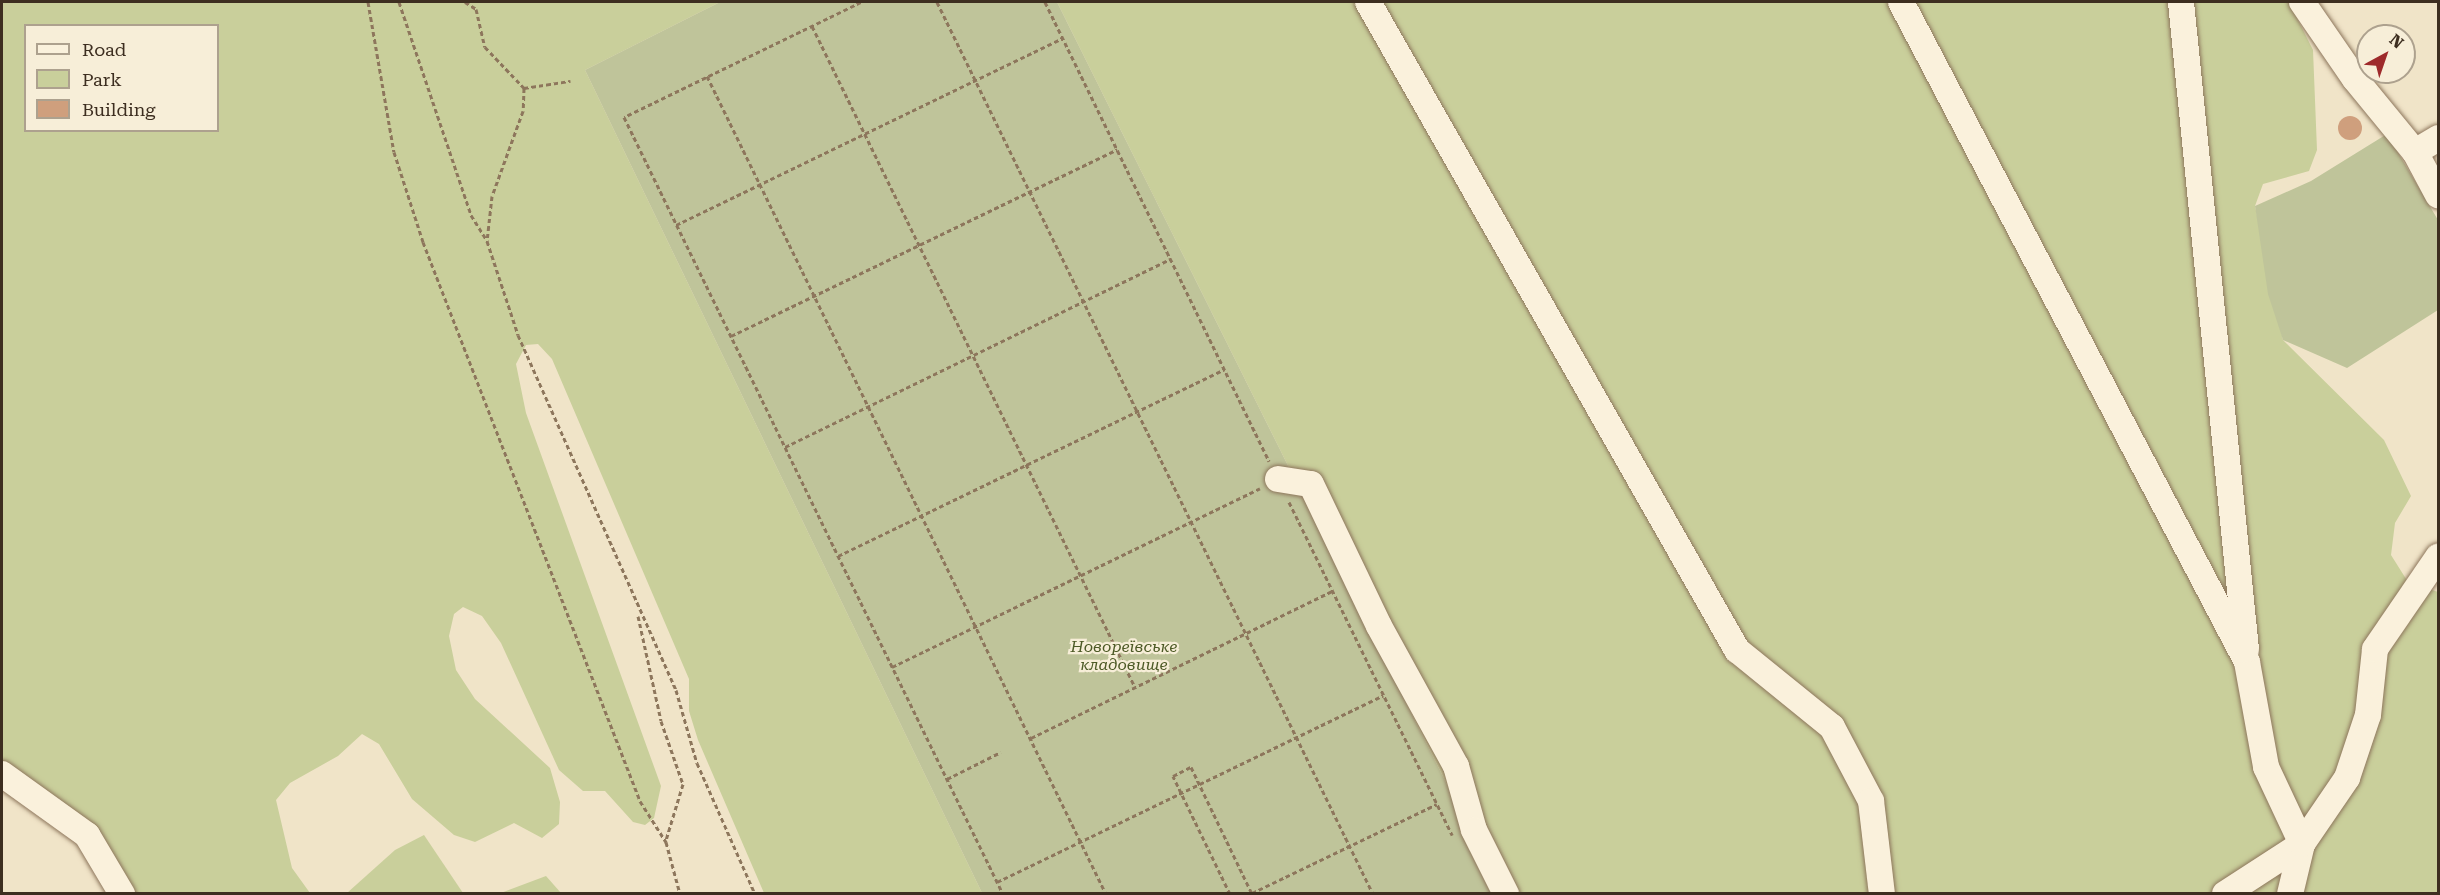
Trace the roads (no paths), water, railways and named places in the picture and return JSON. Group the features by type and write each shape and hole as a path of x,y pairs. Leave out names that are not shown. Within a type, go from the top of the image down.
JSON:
{"street":[{"path":"1368,2 1737,650 1832,727 1871,801 1882,894"},
{"path":"1901,2 2247,662"},
{"path":"2181,2 2247,662 2266,767 2302,844"},
{"path":"2302,2 2355,79 2415,152 2439,195"},
{"path":"2415,152 2439,138"},
{"path":"1278,479 1311,484 1379,626 1456,766 1474,830 1506,894"},
{"path":"2290,894 2302,844 2347,778 2368,716 2375,649 2392,618 2439,557"},
{"path":"2,774 87,835 122,894"},
{"path":"2225,894 2302,844"}],"park label":[{"name":"Новореївське кладовище","path":"1124,656"}]}
